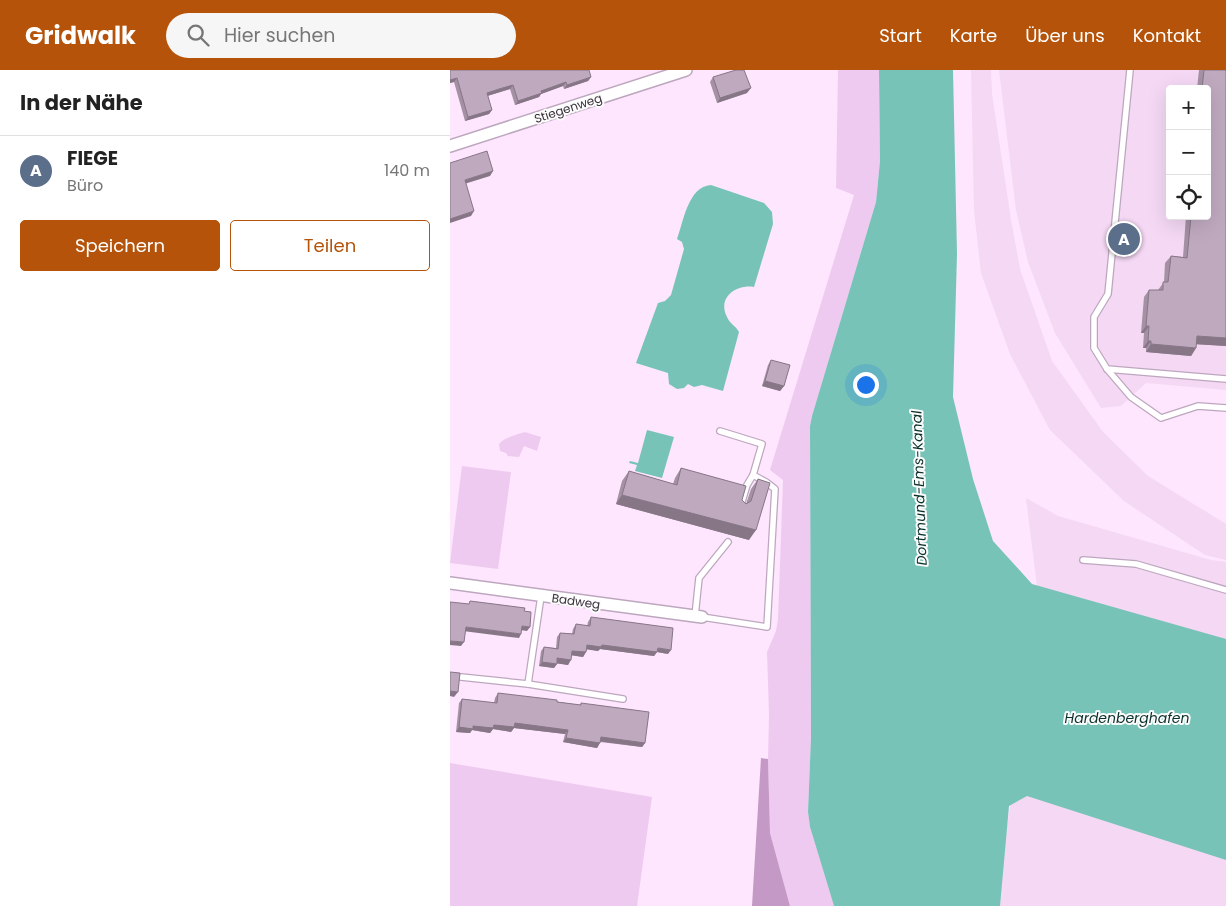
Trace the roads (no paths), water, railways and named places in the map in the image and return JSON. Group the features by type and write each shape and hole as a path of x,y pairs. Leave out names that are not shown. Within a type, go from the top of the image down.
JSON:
{"street":[{"name":"Stiegenweg","path":"450,146 686,70"},
{"name":"Badweg","path":"450,584 698,617"}],"lane":[{"path":"1130,70 1108,294 1094,318 1094,348 1106,368 1131,397 1160,418 1198,406 1226,408"},
{"path":"1106,368 1226,379"},
{"path":"720,431 762,444 740,509"},
{"path":"728,542 699,578 698,617 767,627 775,489 753,475"},
{"path":"1082,560 1136,564 1226,590"},
{"path":"528,684 541,596"},
{"path":"461,676 623,699"}],"water":[{"path":"879,70 953,70 957,254 953,397 973,479 993,541 1032,584 1226,639 1226,860 1027,796 1009,806 1000,906 834,906 810,827 808,812 811,737 810,426 876,202 880,161"},
{"path":"711,185 764,203 772,212 773,224 754,287 735,290 726,298 724,304 727,317 739,332 723,391 702,385 694,387 688,384 684,388 677,389 669,384 668,373 636,363 658,303 665,301 671,295 684,249 682,242 677,239 688,206 697,192 703,187"},
{"path":"647,430 674,437 662,478 635,471 637,465 629,463 630,461 638,463"}],"place":[{"name":"FIEGE","path":"1124,239"}],"water label":[{"name":"Dortmund-Ems-Kanal","path":"919,488"},
{"name":"Hardenberghafen","path":"1127,718"}]}
